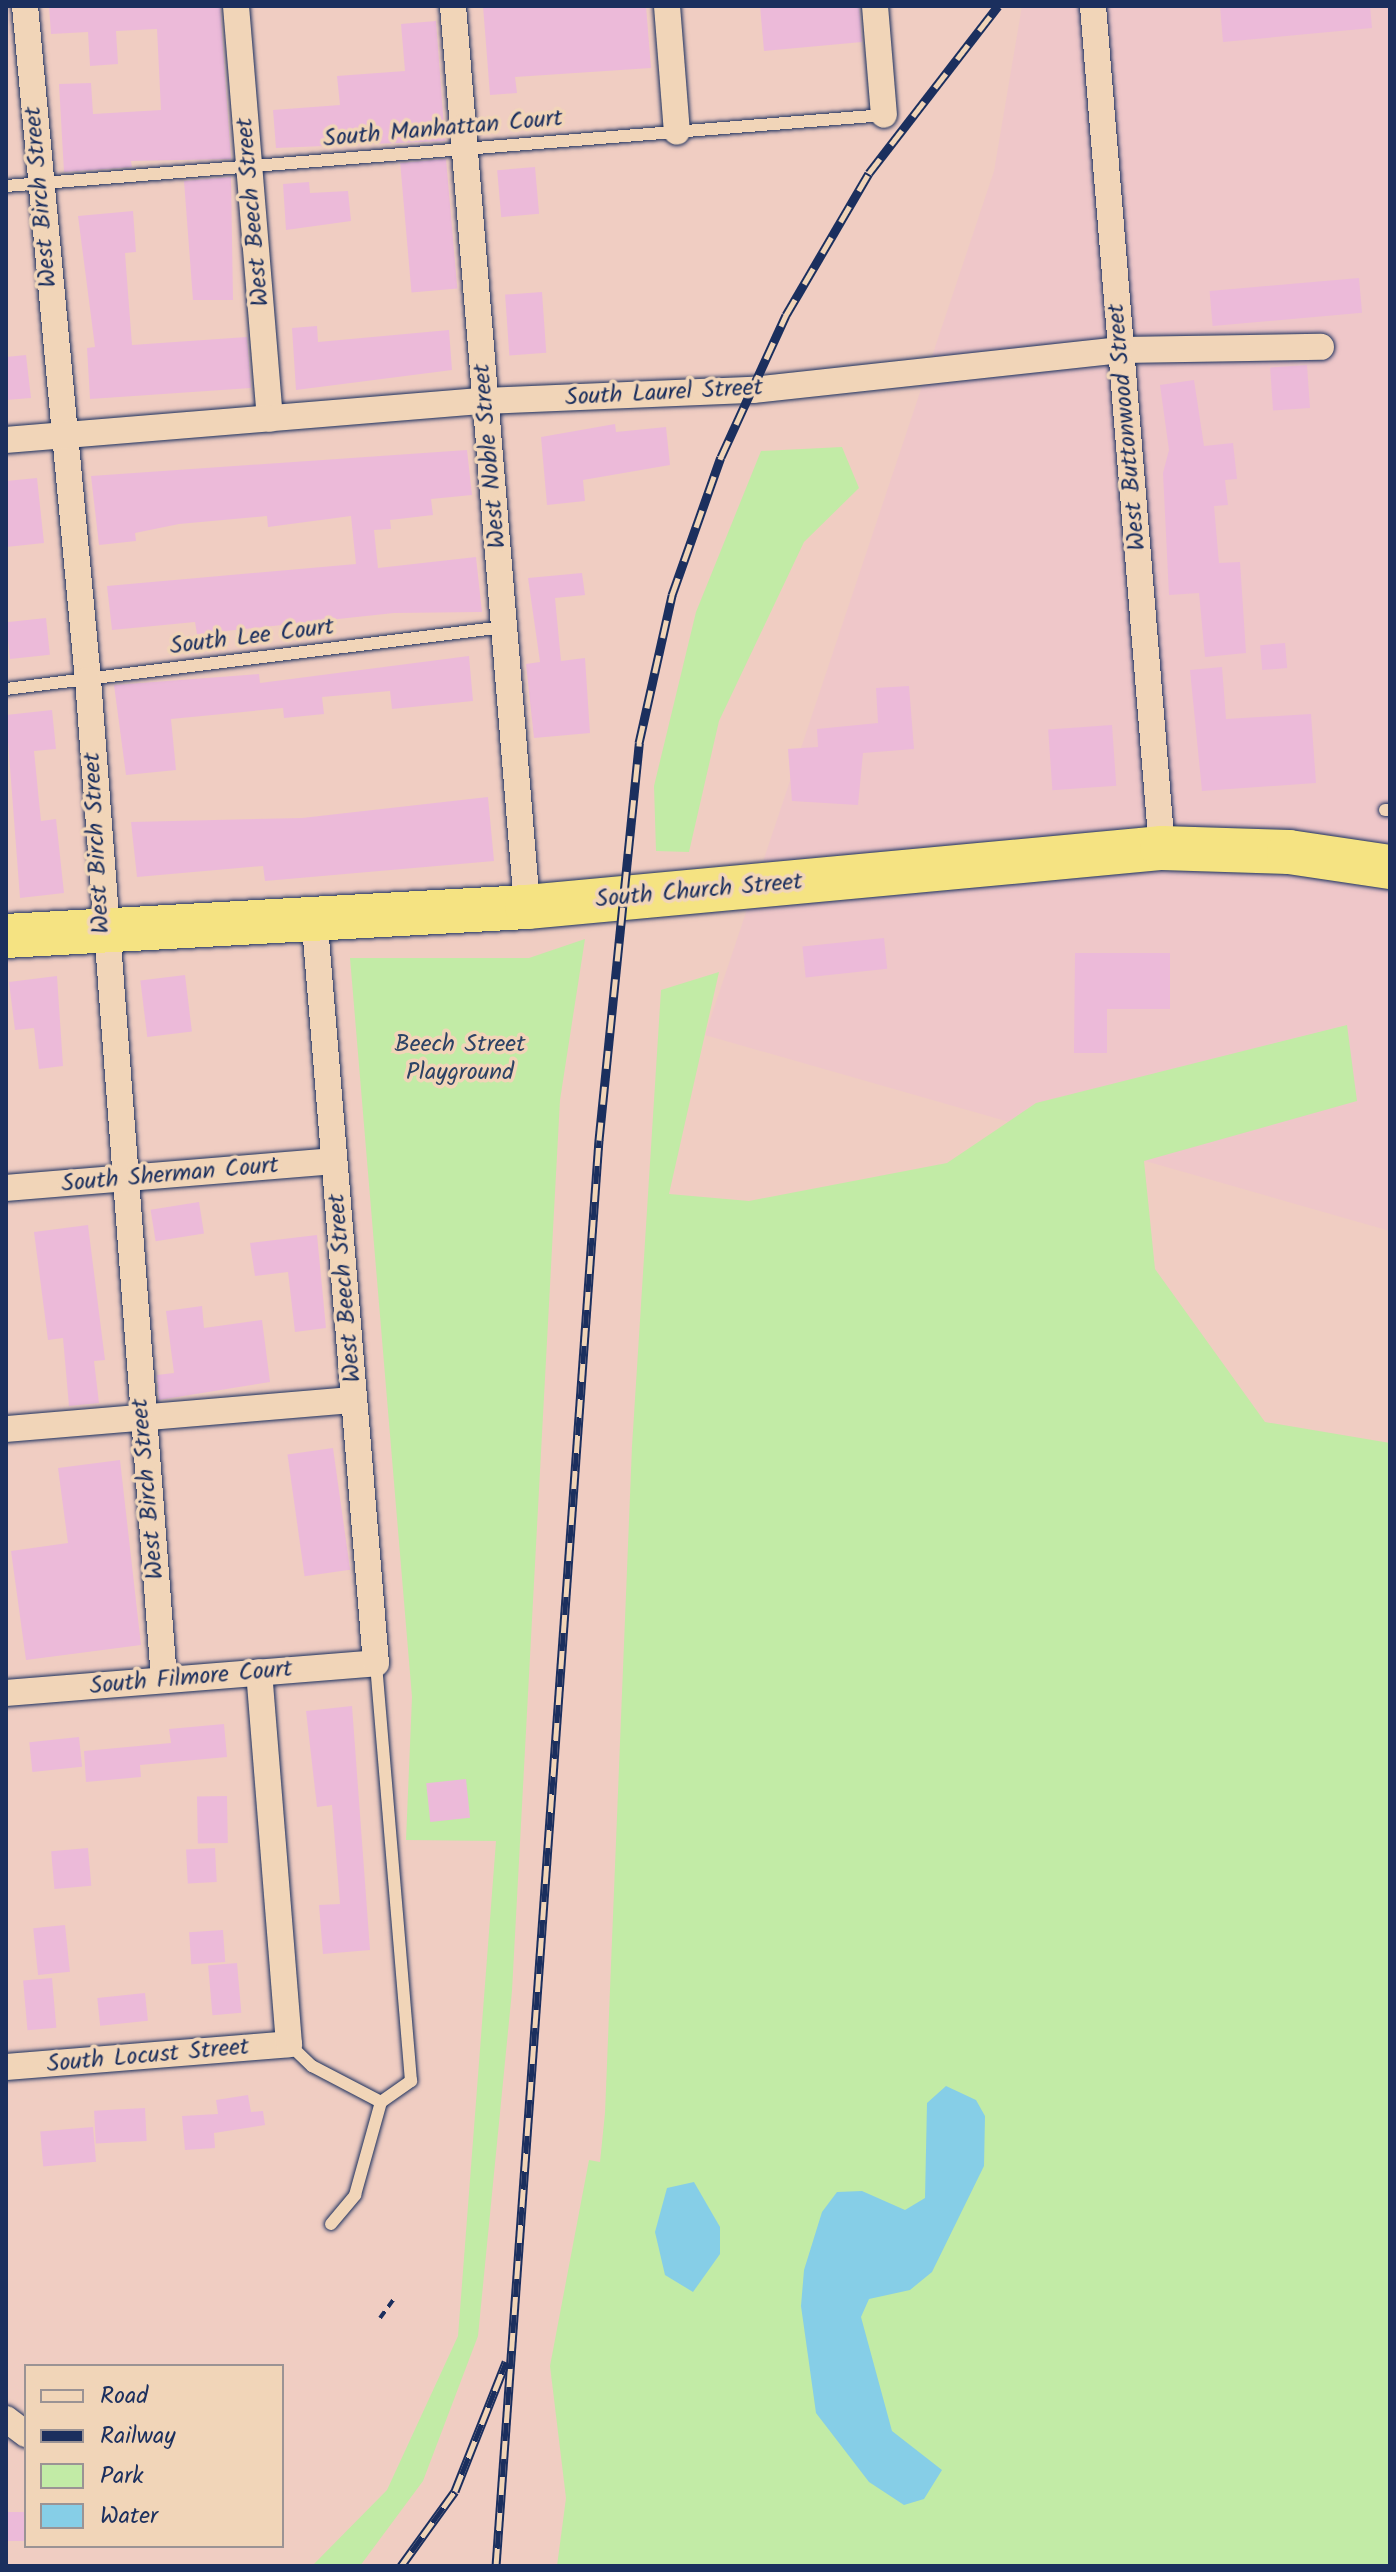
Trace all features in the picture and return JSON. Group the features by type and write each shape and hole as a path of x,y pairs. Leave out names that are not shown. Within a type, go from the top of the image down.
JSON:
{"highway":[{"name":"South Church Street","path":"6,936 314,914 527,907 1162,848 1289,852 1390,867"}],"street":[{"name":"West Birch Street","path":"25,6 61,435 88,680 102,927 164,1680"},
{"name":"West Beech Street","path":"236,6 270,419"},
{"name":"West Noble Street","path":"453,6 527,907"},
{"path":"667,6 677,132"},
{"path":"875,6 884,115"},
{"name":"West Buttonwood Street","path":"1093,6 1162,848"},
{"name":"South Laurel Street","path":"6,440 485,401 753,390 1121,350 1321,347"},
{"name":"West Beech Street","path":"314,914 376,1663"},
{"name":"South Sherman Court","path":"6,1188 334,1161"},
{"path":"6,1429 354,1400"},
{"name":"South Filmore Court","path":"6,1693 376,1663"},
{"path":"259,1672 289,2044"},
{"name":"South Locust Street","path":"6,2067 289,2044"},
{"path":"6,2419 24,2432"}],"lane":[{"name":"South Manhattan Court","path":"6,186 884,115"},
{"name":"South Lee Court","path":"6,689 504,627"},
{"path":"331,2224 355,2195 381,2102 411,2081 395,1819 376,1663"},
{"path":"289,2044 312,2066 381,2102"}],"path":[{"path":"380,2318 394,2299"}],"shaded area":[{"path":"1022,6 1390,6 1390,1231 705,1035 994,171"}],"green space":[{"path":"842,447 859,488 804,542 719,721 689,852 656,851 654,786 696,612 761,451"},
{"name":"Beech Street Playground","path":"585,939 560,1100 512,1991 478,2336 423,2481 360,2566 312,2566 387,2490 458,2336 496,1841 406,1840 412,1697 350,958 529,958"},
{"path":"719,972 669,1194 749,1201 947,1163 1036,1103 1347,1025 1357,1101 1144,1161 1155,1269 1265,1422 1390,1443 1390,2566 557,2566 566,2498 550,2366 589,2160 600,2162 605,2113 632,1446 661,990"}],"water":[{"path":"946,2086 976,2100 985,2116 984,2166 932,2272 910,2290 869,2299 861,2317 892,2431 942,2470 924,2499 904,2505 869,2482 816,2413 801,2306 804,2270 822,2212 837,2192 862,2191 905,2210 925,2198 927,2103"},
{"path":"694,2182 720,2227 720,2254 693,2292 665,2275 655,2232 667,2188"}],"building":[{"path":"49,6 220,6 231,159 131,161 132,167 64,172 59,84 91,83 93,114 161,110 157,29 116,31 118,64 90,66 88,32 51,34"},
{"path":"483,6 646,6 651,68 515,77 517,93 490,95"},
{"path":"760,6 859,6 862,42 764,51"},
{"path":"1220,6 1370,6 1372,28 1223,42"},
{"path":"436,21 445,141 276,148 273,110 340,105 337,76 405,71 401,24"},
{"path":"446,159 457,289 412,293 400,163"},
{"path":"535,167 539,214 501,217 497,170"},
{"path":"231,177 233,300 193,300 184,181"},
{"path":"309,182 310,193 348,191 351,221 286,230 283,184"},
{"path":"133,211 136,252 125,253 132,345 247,337 251,388 90,399 87,348 95,347 78,216"},
{"path":"1359,278 1362,313 1213,326 1210,291"},
{"path":"542,292 546,353 509,355 505,295"},
{"path":"317,326 318,342 449,330 452,370 296,390 292,328"},
{"path":"26,355 31,398 6,400 6,357"},
{"path":"1307,365 1310,408 1273,410 1270,368"},
{"path":"1194,380 1204,446 1233,443 1237,479 1225,480 1228,505 1214,506 1219,563 1240,562 1246,653 1205,657 1199,593 1169,595 1163,473 1169,450 1160,385"},
{"path":"615,424 616,432 666,427 670,465 583,480 585,501 547,505 541,437"},
{"path":"467,450 472,495 431,499 433,515 390,520 391,529 374,530 378,568 476,557 482,612 394,613 197,634 195,622 112,630 107,586 356,564 351,516 268,527 267,516 179,524 135,533 136,541 99,545 91,476"},
{"path":"37,478 44,543 6,547 6,481"},
{"path":"582,573 585,595 555,598 561,661 585,658 590,733 534,738 526,664 540,662 528,578"},
{"path":"46,618 50,655 10,659 6,622"},
{"path":"1285,643 1287,668 1262,670 1260,645"},
{"path":"469,656 473,701 392,709 390,691 322,697 324,714 284,718 283,708 171,719 176,770 126,775 114,685 259,674 260,683"},
{"path":"1222,667 1226,719 1311,714 1316,783 1202,791 1190,670"},
{"path":"909,686 914,749 863,753 858,805 792,801 788,749 818,747 817,729 878,723 876,688"},
{"path":"52,710 56,749 34,751 41,821 56,819 64,893 20,898 6,715"},
{"path":"1112,725 1116,786 1052,790 1048,729"},
{"path":"488,797 494,861 265,881 263,866 137,877 131,822 302,818"},
{"path":"884,938 887,969 806,977 802,947"},
{"path":"1075,953 1170,953 1170,1009 1107,1009 1107,1053 1074,1053"},
{"path":"185,975 192,1032 147,1037 140,980"},
{"path":"57,976 63,1066 39,1069 34,1028 15,1030 9,982"},
{"path":"199,1202 204,1234 156,1241 151,1210"},
{"path":"88,1225 105,1360 94,1361 99,1403 69,1406 63,1338 48,1340 34,1232"},
{"path":"317,1235 326,1328 295,1332 288,1272 255,1276 250,1243"},
{"path":"202,1306 204,1328 262,1320 270,1382 159,1400 157,1375 174,1373 166,1311"},
{"path":"333,1448 350,1570 305,1576 287,1454"},
{"path":"120,1460 141,1645 26,1660 11,1551 68,1543 58,1468"},
{"path":"352,1706 370,1950 323,1954 319,1905 340,1904 332,1805 317,1807 306,1711"},
{"path":"224,1724 227,1757 140,1765 141,1777 86,1782 84,1751 171,1743 169,1729"},
{"path":"79,1737 82,1767 32,1772 29,1742"},
{"path":"466,1779 470,1818 430,1822 426,1783"},
{"path":"227,1796 228,1843 198,1844 197,1797"},
{"path":"88,1848 91,1886 54,1889 51,1851"},
{"path":"215,1848 217,1882 188,1883 186,1850"},
{"path":"65,1925 70,1972 38,1975 33,1928"},
{"path":"223,1930 225,1962 191,1964 189,1932"},
{"path":"237,1963 241,2013 212,2015 208,1966"},
{"path":"52,1978 56,2028 27,2030 23,1981"},
{"path":"145,1993 148,2021 100,2026 97,1998"},
{"path":"248,2095 251,2112 263,2111 265,2125 214,2133 215,2148 185,2150 182,2116 218,2114 216,2100"},
{"path":"145,2108 147,2141 96,2144 94,2111"},
{"path":"93,2127 96,2162 43,2166 40,2132"},
{"path":"7,2512 24,2512 24,2541 7,2541"}],"railway":[{"path":"496,2566 599,1140 639,743 672,595 721,457 786,315 869,173 998,6"},
{"path":"401,2566 455,2491 506,2362"}]}
